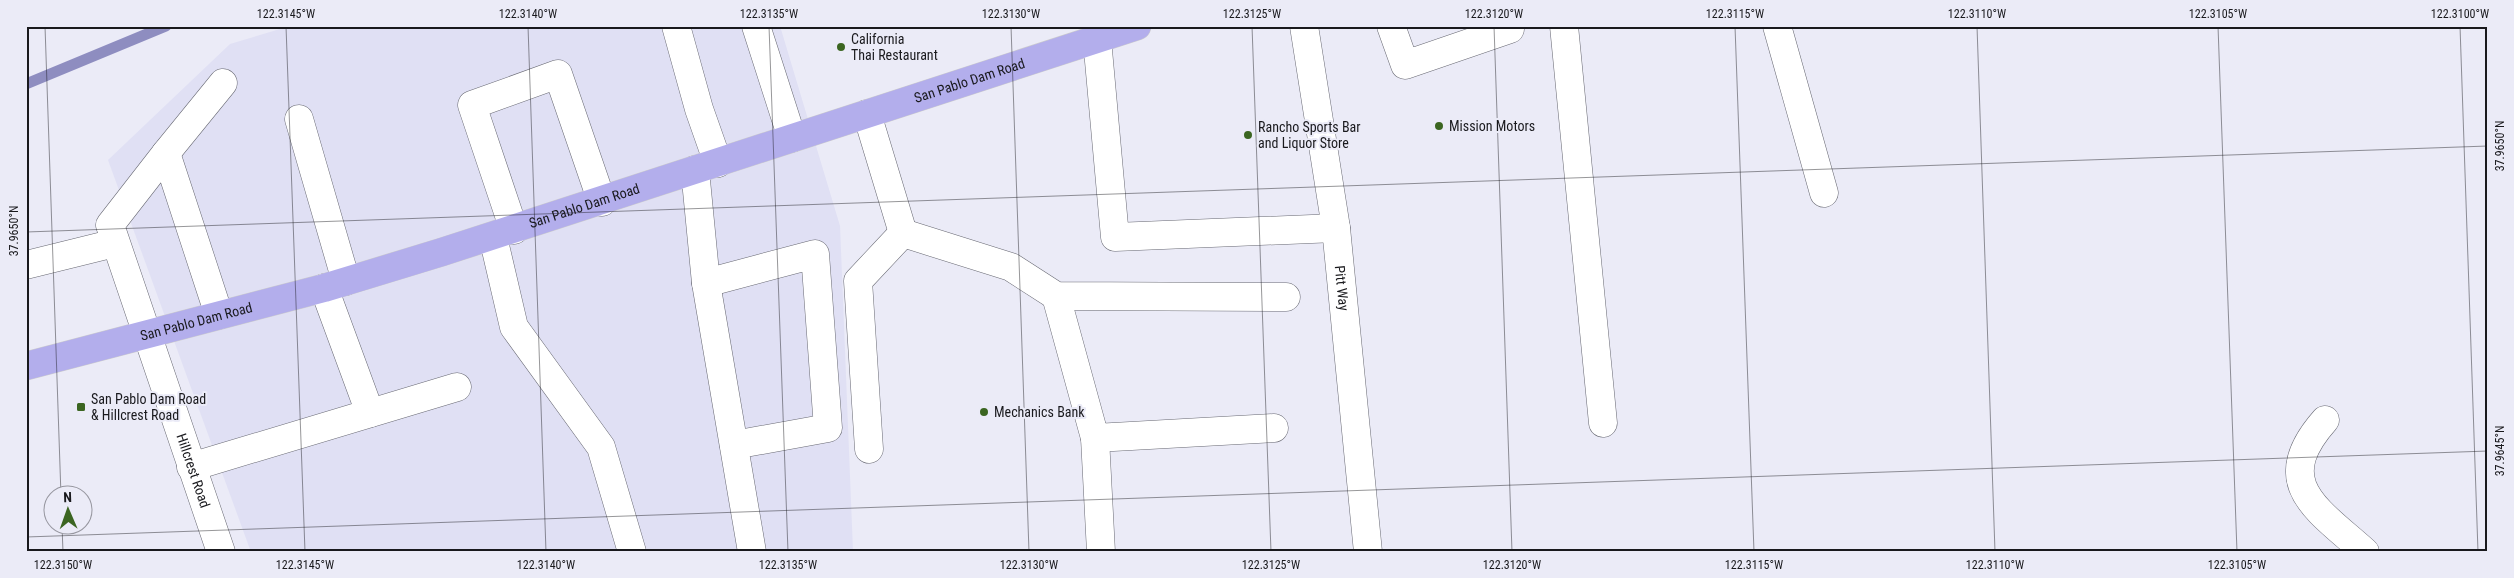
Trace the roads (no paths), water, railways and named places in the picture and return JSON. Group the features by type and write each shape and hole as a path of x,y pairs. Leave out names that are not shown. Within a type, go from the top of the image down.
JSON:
{"main road":[{"name":"San Pablo Dam Road","path":"26,366 335,284 503,233 1137,26"}],"street":[{"path":"676,26 699,109 707,167 706,283 752,552"},
{"path":"756,26 792,138"},
{"name":"Pitt Way","path":"1304,26 1336,228 1368,552"},
{"path":"1391,26 1405,65 1510,29"},
{"path":"1564,26 1603,423"},
{"path":"1777,26 1824,192"},
{"path":"1097,39 1115,237 1336,228"},
{"path":"602,202 558,74 472,105 503,233 514,327 602,447 632,552"},
{"path":"219,314 166,154 223,83"},
{"path":"867,114 903,233"},
{"path":"299,119 335,284 370,413"},
{"name":"Hillcrest Road","path":"166,154 110,225 221,552"},
{"path":"903,233 1011,267 1056,296 1286,297"},
{"path":"869,449 858,281 903,233"},
{"path":"26,265 115,243"},
{"path":"706,283 814,254 828,428 734,445"},
{"path":"1056,296 1095,438 1101,552"},
{"path":"191,467 457,387"},
{"path":"2325,420 2309,438 2300,456 2301,486 2312,504 2364,552"},
{"path":"1095,438 1274,428"}],"waterway":[{"path":"26,84 166,26"}],"place":[{"name":"California Thai Restaurant","path":"841,47"},
{"name":"Mission Motors","path":"1439,126"},
{"name":"Rancho Sports Bar and Liquor Store","path":"1248,135"},
{"name":"San Pablo Dam Road & Hillcrest Road","path":"81,407"},
{"name":"Mechanics Bank","path":"984,412"}]}
